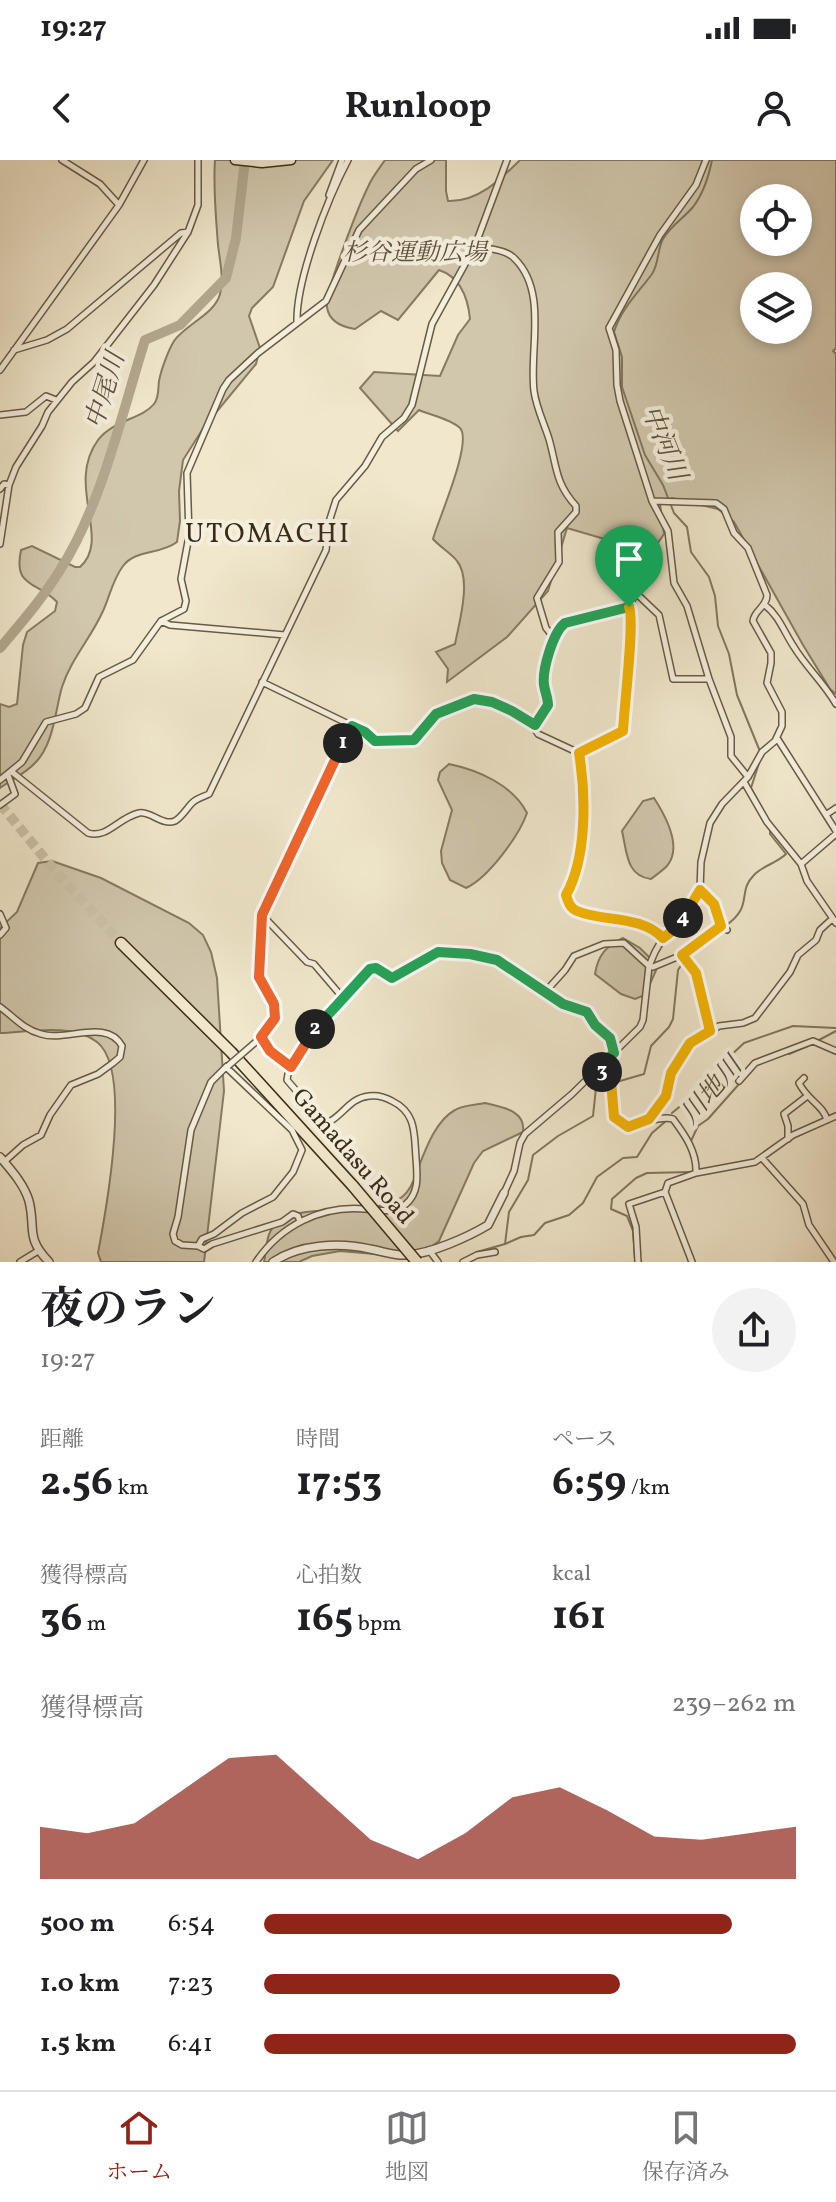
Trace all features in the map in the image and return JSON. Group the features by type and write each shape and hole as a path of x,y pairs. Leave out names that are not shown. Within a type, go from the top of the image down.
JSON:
{"highway":[{"name":"Gamadasu Road","path":"121,943 280,1104 417,1262"}],"main road":[{"path":"235,160 262,163 291,160"}],"street":[{"path":"62,160 100,184 119,205"},
{"path":"0,370 119,205 144,160"},
{"path":"0,544 9,485 16,467 56,400 94,362 154,285 188,232 198,205 198,160"},
{"path":"297,322 297,302 304,275 345,160"},
{"path":"0,780 27,755 46,722 76,714 85,708 99,677 136,658 161,621 181,612 186,605 181,579 189,536 187,473 229,380 297,322 321,306 331,294 359,230 367,219 416,169 431,160"},
{"path":"10,774 92,834 105,833 120,820 142,812 167,822 176,820 194,800 210,792 326,550 333,505 365,466 382,437 404,418 412,405 432,324 475,246 507,160"},
{"path":"649,1119 666,1096 671,1073 690,1043 724,1024 743,1023 755,1018 790,972 798,955 816,940 820,930 834,921 807,881 801,864 770,826 731,756 731,737 687,606 674,583 668,531 652,501 617,385 616,350 609,328 660,235 696,185 706,160"},
{"path":"14,350 22,350 67,329 181,233 188,232"},
{"path":"475,246 507,253 516,260 530,284 534,311 534,390 550,443 556,478 576,506 576,512 558,532 559,562 537,598 546,628 554,638"},
{"path":"0,415 26,412 46,396 56,400"},
{"path":"0,489 4,484 9,485"},
{"path":"273,1262 308,1248 357,1247 409,1256 488,1225 514,1171 525,1134 637,1032 643,1020 649,966 663,938 675,929 700,890 701,862 710,823 722,804 746,780 762,752 777,738 783,717 767,683 771,653 753,621 755,614 765,604 767,592 745,543 732,529 724,509 711,502 652,501"},
{"path":"579,753 623,731 625,677 633,625 629,607 631,598 637,595 659,615 673,679 709,679"},
{"path":"765,604 777,616 794,647 828,689 836,704"},
{"path":"535,725 548,705 543,682 558,628 565,623 629,607"},
{"path":"161,621 170,625 285,635"},
{"path":"262,682 365,732 375,741 414,740 436,714 474,699 492,702 512,711 535,725 538,734 579,753"},
{"path":"300,1222 298,1216 293,1214 282,1222 202,1249 182,1245 175,1241 173,1234 191,1130 211,1082 260,1038 275,1018 274,1004 259,977 262,915 352,726"},
{"path":"777,738 836,832 801,864"},
{"path":"579,753 581,841 577,877 566,895 569,905 576,910 648,927 663,938"},
{"path":"0,805 15,794 10,774"},
{"path":"827,814 836,808"},
{"path":"649,966 683,957 723,928 714,904 700,890"},
{"path":"0,914 6,923 0,935"},
{"path":"262,915 307,962 314,964 343,998"},
{"path":"547,990 574,956 604,944 624,943 649,966"},
{"path":"256,1262 275,1236 300,1222 345,1209 388,1211 407,1204 415,1192 418,1178 414,1128 401,1105 370,1095 353,1101 335,1119 324,1121 287,1080 309,1036 370,969 376,968 392,978 438,952 497,960 547,990 563,1004 587,1012 595,1025 610,1038 614,1053"},
{"path":"683,957 696,973 710,1031"},
{"path":"0,1007 21,1026 42,1034 100,1032 115,1036 122,1046 120,1057 113,1063 71,1085 50,1115 41,1135 2,1160 26,1194 31,1233 38,1251 49,1262"},
{"path":"260,1038 270,1051 291,1067"},
{"path":"739,1081 755,1063 813,1041 836,1051"},
{"path":"198,1246 202,1239 273,1197 293,1172 302,1150 292,1130 227,1066"},
{"path":"595,1070 611,1080 613,1113 617,1121 628,1127 649,1119 673,1119 686,1137 695,1158 696,1173"},
{"path":"804,1078 799,1083 806,1097 825,1113 827,1120"},
{"path":"788,1139 784,1114 806,1097"},
{"path":"638,1262 636,1227 629,1204 665,1192 671,1181 696,1173 750,1164 788,1139 836,1116"},
{"path":"762,1158 803,1204 809,1225 834,1262"},
{"path":"665,1192 692,1262"},
{"path":"429,1250 438,1262"},
{"path":"20,1262 38,1251"},
{"path":"463,1262 493,1252 492,1260"}],"green space":[{"path":"215,160 333,160 304,201 273,287 252,308 249,316 260,348 256,364 204,427 183,460 177,542 141,554 123,566 98,621 66,677 46,746 31,767 0,788 0,704 9,707 17,704 27,632 55,611 57,602 24,578 19,562 21,550 32,546 80,567 89,555 92,542 86,493 89,457 104,433 154,404 163,366 174,341 217,301 222,276 215,203"},
{"name":"杉谷運動広場","path":"385,160 446,160 448,201 479,194 520,160 836,160 836,348 833,351 836,354 836,694 803,645 734,522 718,509 672,498 660,504 664,534 653,550 627,561 638,591 627,591 615,542 567,528 548,591 507,637 447,682 448,669 436,652 455,644 464,579 457,561 433,539 453,482 463,436 456,425 419,410 398,431 360,388 374,372 440,376 458,335 470,319 462,289 439,270 398,320 381,311 355,329 337,323 330,316 327,307 331,284 370,183"},
{"path":"449,764 494,780 513,794 527,813 502,855 484,875 466,888 450,880 442,863 441,851 452,810 438,780 440,772"},
{"path":"654,798 671,831 673,850 667,866 651,879 632,868 622,831 643,801"},
{"path":"52,861 101,878 189,923 203,935 211,952 217,978 224,1091 204,1262 101,1262 98,1253 114,1142 113,1081 108,1057 97,1042 75,1032 0,1033 0,928 17,912 38,863"},
{"path":"623,938 640,948 658,966 645,995 635,999 621,994 595,974 604,952"},
{"path":"485,1103 517,1114 523,1132 483,1151 474,1163 439,1241 424,1252 409,1257 340,1251 312,1256 299,1262 264,1262 270,1232 279,1221 311,1211 370,1208 402,1197 411,1186 427,1146 442,1121 458,1108"}],"waterway":[{"name":"中尾川","path":"0,648 53,580 87,518 109,459 145,340 180,325 226,278 236,238 245,160"},
{"name":"中河川","path":"712,160 700,196 663,239 654,270 625,309 614,332 622,357 622,387 645,455 663,485 674,513 687,527 691,552 709,577 715,596 718,626 729,654 737,695 759,749"},
{"name":"中河川","path":"760,760 751,788 770,823"},
{"name":"中河川","path":"724,927 739,913 746,888 754,875 786,854 770,834 770,829"},
{"name":"中河川","path":"460,1262 477,1252 505,1244 509,1212 528,1180 533,1155 593,1116 596,1088 644,1074 651,1046 673,1019 678,970 690,952"},
{"path":"672,1113 701,1089 744,1043 793,1026 836,1028"},
{"name":"川地川","path":"819,1040 836,1031"},
{"name":"川地川","path":"789,1054 808,1046"},
{"name":"川地川","path":"691,1141 698,1126 740,1083"},
{"path":"505,1244 534,1235 545,1223 569,1215 583,1203 597,1177 623,1158 637,1157 652,1133 666,1121"},
{"name":"川地川","path":"696,1155 698,1166"},
{"name":"川地川","path":"635,1259 633,1231 627,1216 611,1209 612,1199 636,1178 647,1173 691,1172"}],"tunnel":[{"path":"0,804 56,872 121,943"}],"district":[{"name":"UTOMACHI","path":"268,534"}],"route":[{"path":"629,607 633,625 624,690 623,731 579,753 581,841 577,877 566,895 569,905 576,910 648,927 663,938 675,929 700,890 714,904 721,926 682,955 696,973 710,1031 690,1043 669,1077 666,1096 649,1119 624,1126 614,1117 611,1080 595,1070 614,1053 612,1043 587,1012 563,1004 547,990 527,981 497,960 453,952 438,952 392,978 376,968 370,969 309,1036 291,1067 274,1054 261,1037 275,1018 274,1004 259,977 262,915 352,726 368,734 372,741 414,740 431,717 474,699 492,702 535,725 548,705 543,682 558,628 565,623 629,607"}]}
